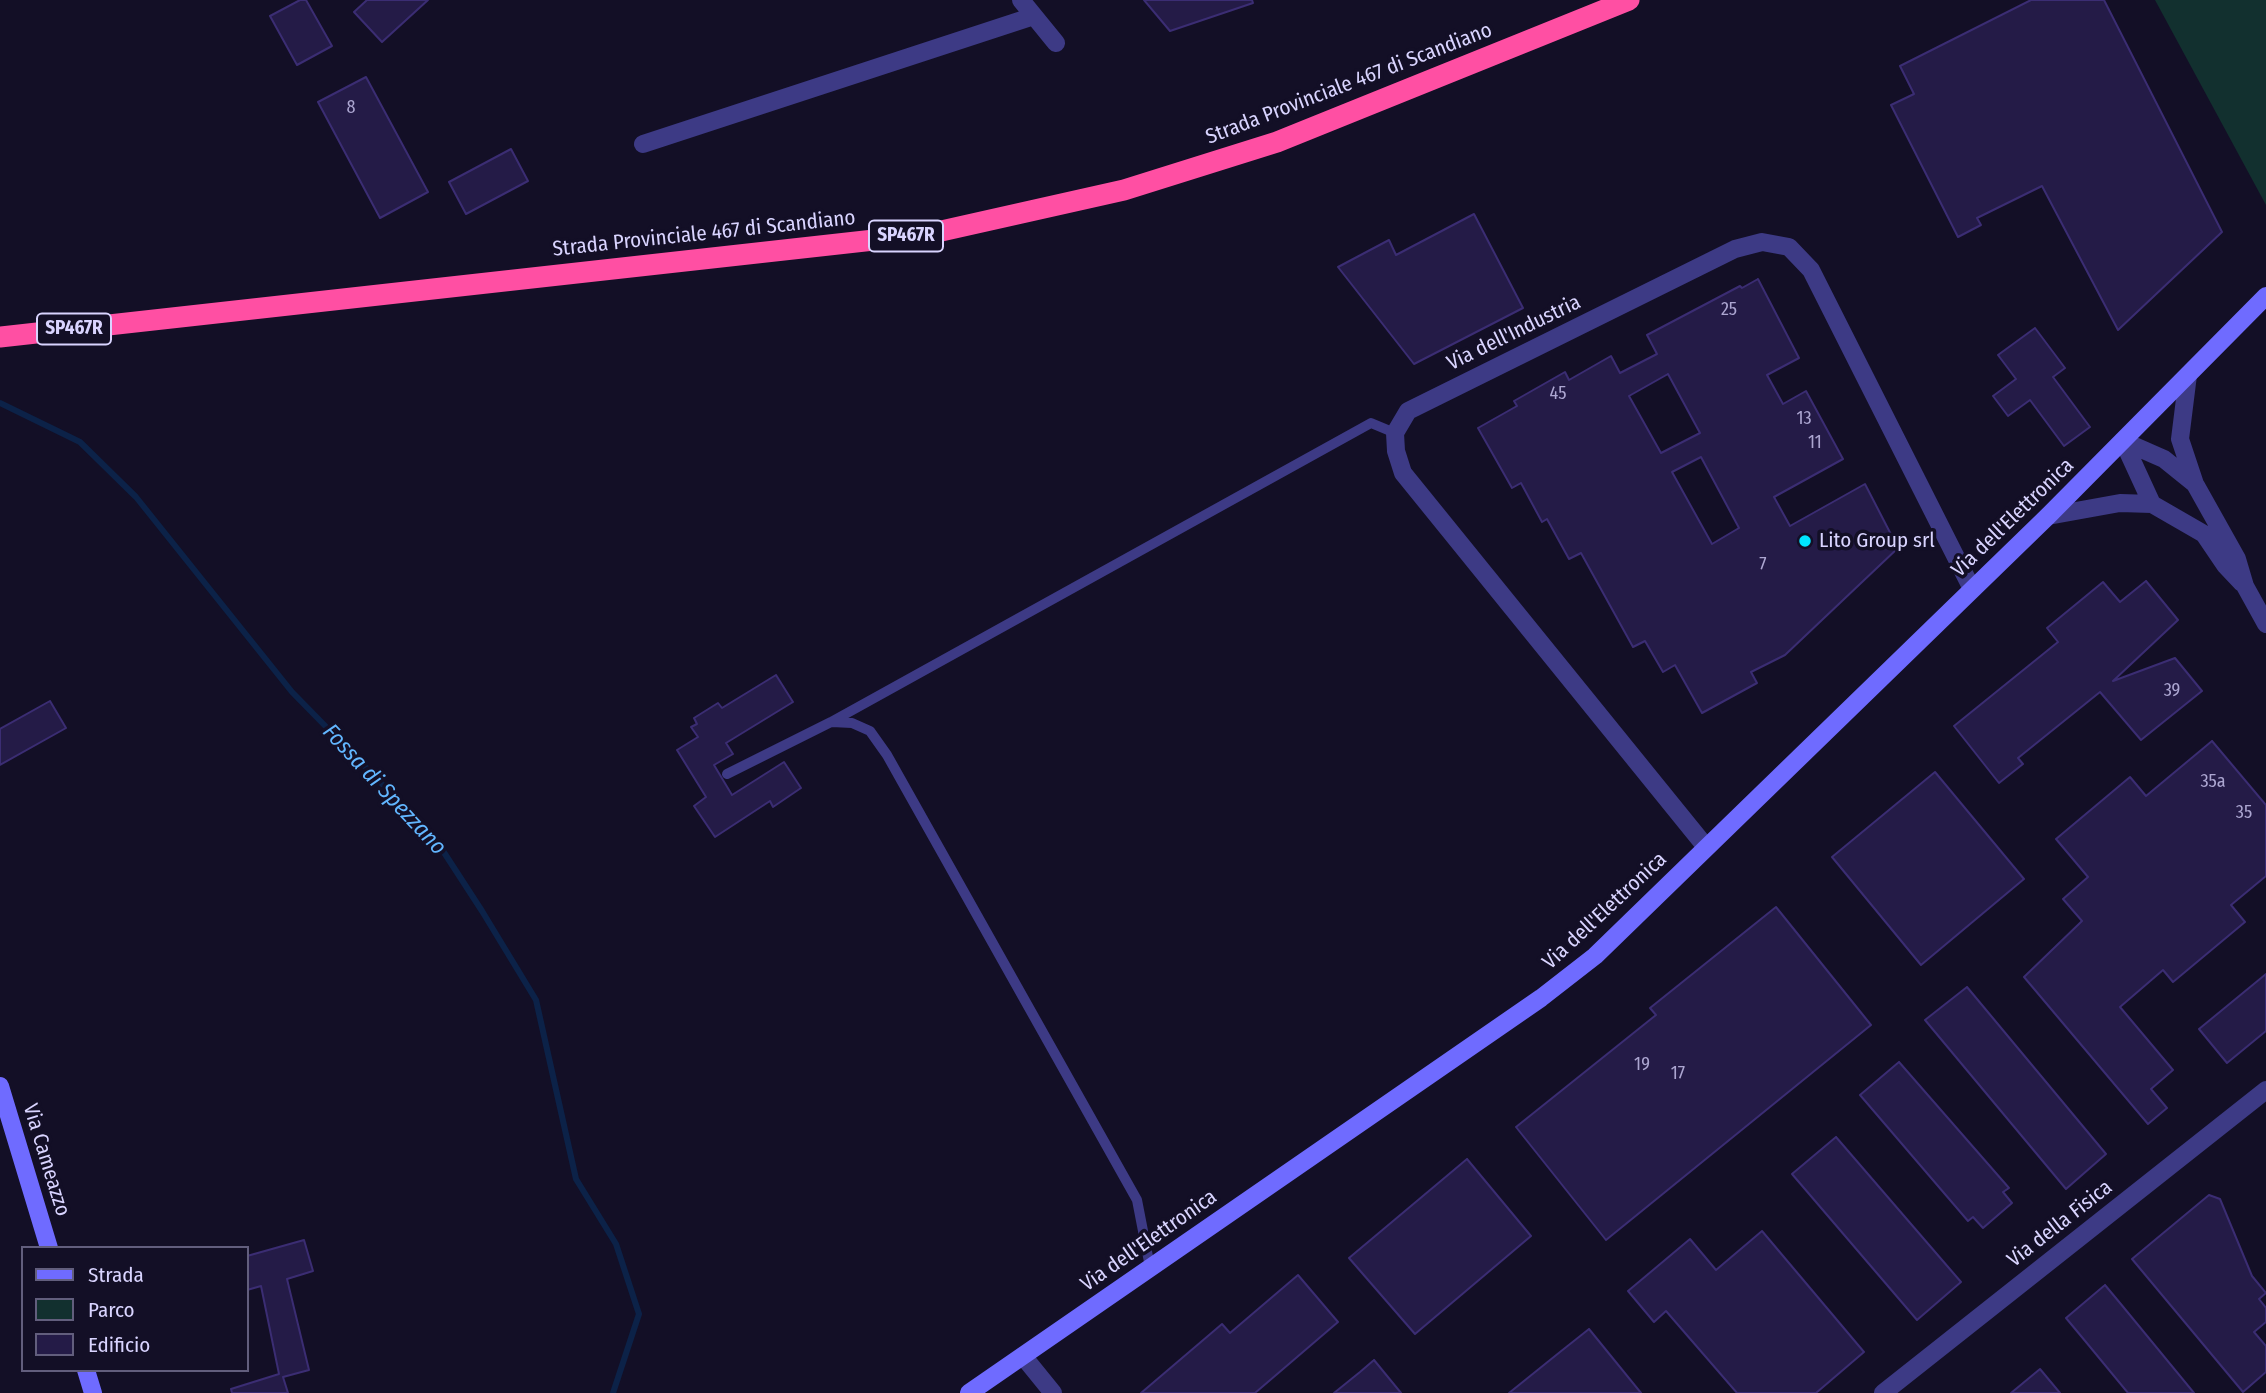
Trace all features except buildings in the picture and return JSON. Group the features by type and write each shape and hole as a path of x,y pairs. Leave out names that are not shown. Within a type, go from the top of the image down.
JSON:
{"highway":[{"name":"Strada Provinciale 467 di Scandiano","path":"0,337 900,237 954,228 1125,190 1277,142 1629,0"}],"street":[{"path":"1021,0 1056,43"},
{"path":"643,144 1034,16"},
{"name":"Via dell'Industria","path":"1395,433 1408,411 1735,249 1762,242 1790,247 1811,270 1972,589"},
{"name":"Via dell'Elettronica","path":"969,1393 1541,998 1595,956 2048,516 2266,296"},
{"path":"2188,375 2180,439 2195,484 2237,559 2245,586 2266,624"},
{"path":"1395,433 1396,451 1403,473 1706,847"},
{"path":"2123,441 2164,459 2195,484"},
{"path":"2123,441 2152,504"},
{"path":"2048,516 2120,503 2152,504 2204,534 2225,565 2245,586"},
{"name":"Via Cameazzo","path":"0,1086 48,1246"},
{"name":"Via della Fisica","path":"1883,1393 2266,1090"},
{"path":"1023,1356 1053,1393"},
{"path":"87,1372 93,1393"}],"lane":[{"path":"727,774 831,722 1371,423 1395,433"},
{"path":"831,722 852,723 870,731 887,755 1137,1200 1150,1267"}],"green space":[{"path":"2155,0 2266,0 2266,205"}],"waterway":[{"name":"Fossa di Spezzano","path":"0,403 80,442 136,497 292,692 434,837 482,911 536,1000 576,1179 616,1244 639,1314 613,1393"}],"place":[{"name":"Lito Group srl","path":"1805,541"}]}
